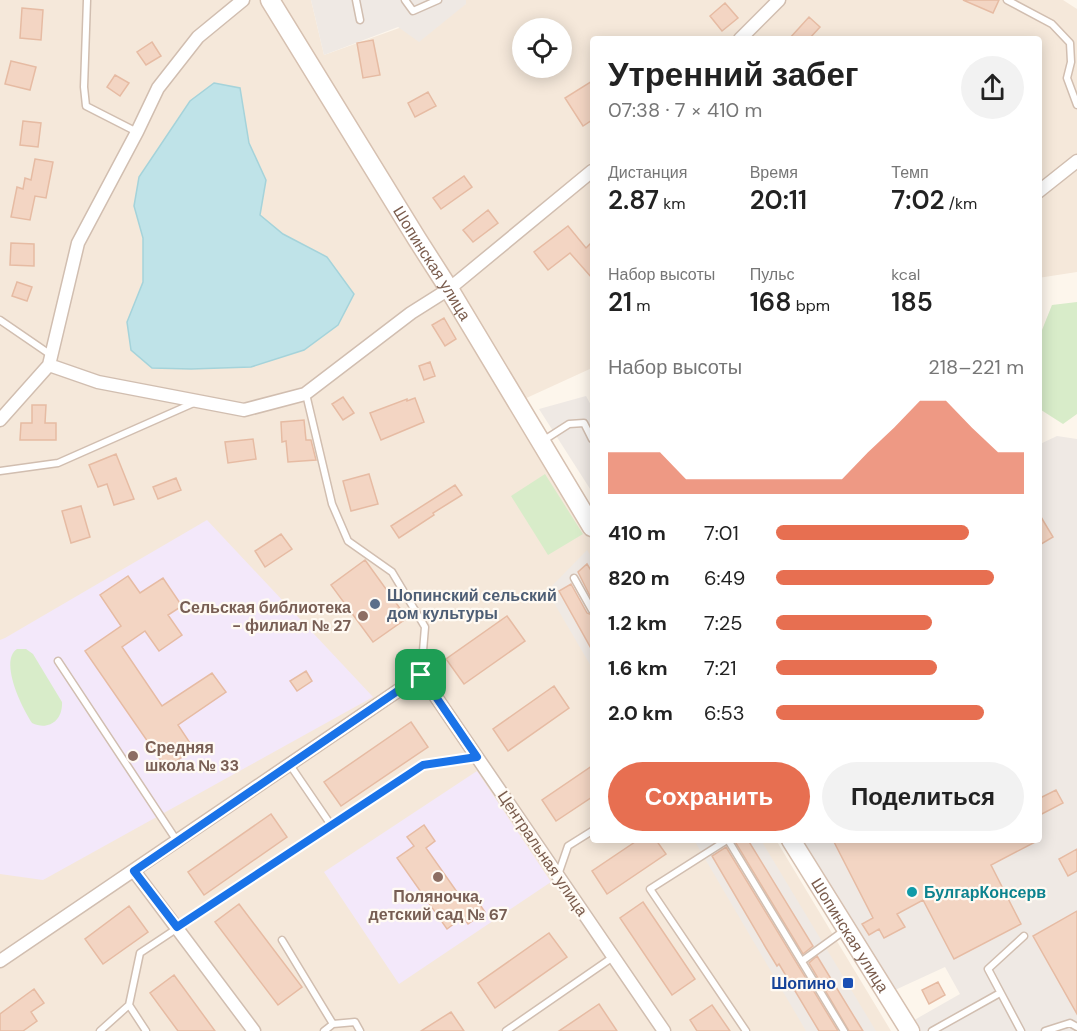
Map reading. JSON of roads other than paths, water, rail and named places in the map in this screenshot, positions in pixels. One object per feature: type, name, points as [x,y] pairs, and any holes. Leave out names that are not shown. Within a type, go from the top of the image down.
[{"type":"street","points":[[0,420],[50,360],[78,243],[158,88],[198,37],[243,0]]},
{"type":"street","name":"Шопинская улица","points":[[270,0],[449,288],[590,524]]},
{"type":"street","points":[[743,36],[779,0]]},
{"type":"street","points":[[1042,189],[1077,161]]},
{"type":"street","points":[[50,360],[98,382],[244,410],[305,394],[411,313],[449,288],[590,173]]},
{"type":"street","points":[[0,961],[421,675]]},
{"type":"street","name":"Центральная улица","points":[[421,675],[664,1031]]},
{"type":"street","name":"Шопинская улица","points":[[793,843],[910,1031]]},
{"type":"street","points":[[134,871],[254,1031]]},
{"type":"lane","points":[[87,0],[84,87],[86,106],[137,132]]},
{"type":"lane","points":[[356,0],[360,20]]},
{"type":"lane","points":[[405,0],[413,11],[438,0]]},
{"type":"lane","points":[[1007,0],[1052,24],[1070,43],[1071,62],[1067,78],[1077,105]]},
{"type":"lane","points":[[0,320],[50,360]]},
{"type":"lane","points":[[305,394],[332,504],[348,542],[392,572],[424,627],[421,675]]},
{"type":"lane","points":[[0,471],[58,463],[198,401]]},
{"type":"lane","points":[[541,442],[568,424],[584,423],[590,435]]},
{"type":"lane","points":[[574,578],[590,606]]},
{"type":"lane","points":[[58,661],[178,841]]},
{"type":"lane","points":[[100,1031],[129,1005],[140,953],[423,765],[477,757]]},
{"type":"lane","points":[[290,765],[331,825]]},
{"type":"lane","points":[[558,876],[568,846],[590,832]]},
{"type":"lane","points":[[723,843],[650,889],[746,1031]]},
{"type":"lane","points":[[730,843],[844,1031]]},
{"type":"lane","points":[[802,961],[847,928]]},
{"type":"lane","points":[[1021,1031],[988,969],[1024,936]]},
{"type":"lane","points":[[282,940],[333,1024]]},
{"type":"lane","points":[[506,1031],[613,957]]},
{"type":"lane","points":[[932,1031],[1000,993]]},
{"type":"lane","points":[[129,1005],[147,1031]]},
{"type":"lane","points":[[324,1031],[333,1024],[355,1022],[360,1031]]},
{"type":"lane","points":[[1045,1031],[1070,1023],[1077,1027]]},
{"type":"water","points":[[214,83],[240,88],[249,143],[266,180],[260,215],[283,234],[327,257],[354,294],[338,325],[304,350],[251,367],[152,368],[131,350],[127,322],[143,282],[143,238],[134,206],[139,177],[190,101]]},
{"type":"place","name":"Шопинский сельский дом культуры","points":[[375,604]]},
{"type":"place","name":"Сельская библиотека - филиал № 27","points":[[363,616]]},
{"type":"place","name":"Средняя школа № 33","points":[[133,756]]},
{"type":"place","name":"Поляночка, детский сад № 67","points":[[438,877]]},
{"type":"place","name":"БулгарКонсерв","points":[[912,892]]},
{"type":"place","name":"Шопино","points":[[848,983]]}]
